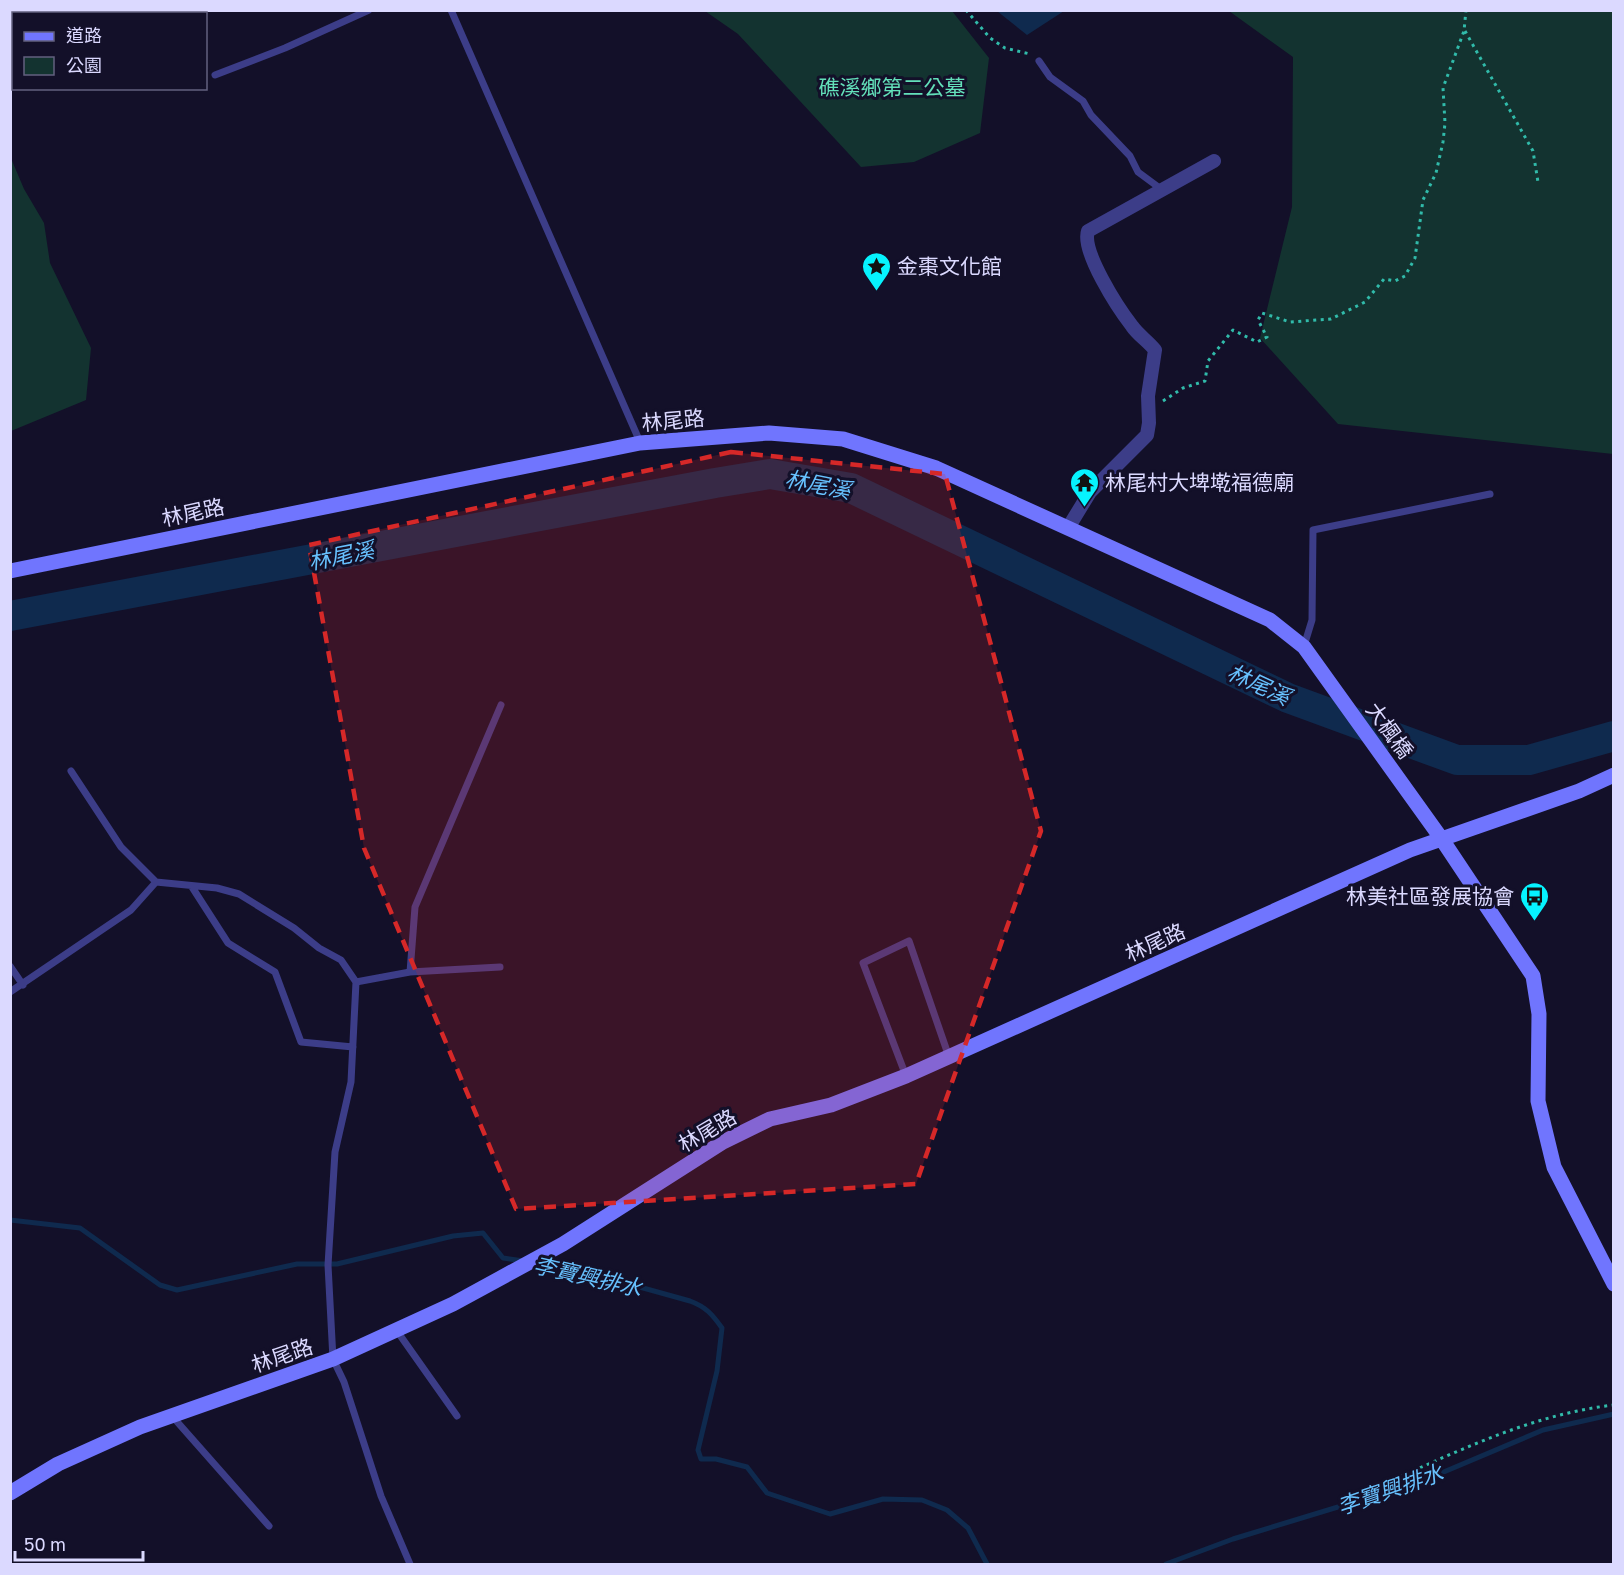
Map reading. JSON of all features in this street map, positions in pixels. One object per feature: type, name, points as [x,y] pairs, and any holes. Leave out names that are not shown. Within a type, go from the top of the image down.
[{"type":"street","points":[[1068,528],[1090,492],[1147,435],[1148,396],[1155,350],[1132,328],[1096,269],[1086,239],[1088,231],[1214,161]]},
{"type":"street","name":"林尾路","points":[[10,571],[640,443],[769,433],[843,439],[936,468],[1270,620],[1304,647]]},
{"type":"street","name":"大楓橋","points":[[1304,647],[1441,838]]},
{"type":"street","name":"林尾路","points":[[10,1493],[58,1464],[172,1416],[333,1359],[453,1304],[563,1244],[723,1142],[770,1119],[831,1105],[906,1076],[1441,838],[1579,791],[1614,775]]},
{"type":"street","points":[[1441,838],[1533,976],[1539,1014],[1538,1101],[1554,1167],[1614,1284]]},
{"type":"lane","points":[[215,75],[285,48],[369,10]]},
{"type":"lane","points":[[450,10],[640,443]]},
{"type":"lane","points":[[1039,61],[1050,76],[1083,101],[1091,115],[1130,156],[1138,172],[1161,189]]},
{"type":"lane","points":[[1304,647],[1312,620],[1313,530],[1490,494]]},
{"type":"lane","points":[[410,972],[415,907],[501,705]]},
{"type":"lane","points":[[71,771],[121,847],[156,882],[217,888],[240,894],[294,928],[319,948],[341,960],[356,982],[351,1082],[335,1152],[328,1265],[333,1359],[344,1382],[381,1496],[410,1564]]},
{"type":"lane","points":[[10,992],[131,910],[156,882]]},
{"type":"lane","points":[[192,887],[228,943],[275,972],[301,1042],[353,1047]]},
{"type":"lane","points":[[906,1076],[863,963],[909,941],[949,1057]]},
{"type":"lane","points":[[10,966],[23,985]]},
{"type":"lane","points":[[356,982],[410,972],[500,968]]},
{"type":"lane","points":[[397,1331],[457,1416]]},
{"type":"lane","points":[[172,1416],[268,1526]]},
{"type":"path","points":[[966,10],[990,38],[1005,48],[1028,53],[1039,61]]},
{"type":"path","points":[[1149,423],[1166,397],[1205,381],[1208,361],[1233,330],[1257,342],[1267,337],[1258,320],[1262,313],[1290,322],[1331,319],[1365,302],[1384,279],[1395,281],[1405,276],[1415,258],[1423,200],[1436,173],[1443,142],[1443,88],[1464,29],[1466,10]]},
{"type":"path","points":[[1464,29],[1533,151],[1538,182]]},
{"type":"path","points":[[1365,1492],[1511,1429],[1583,1409],[1614,1406]]},
{"type":"highlighted area","points":[[731,452],[945,474],[1041,831],[916,1184],[516,1209],[364,848],[309,545]]},
{"type":"green space","name":"礁溪鄉第二公墓","points":[[705,11],[952,11],[989,58],[980,133],[914,162],[861,167],[738,34]]},
{"type":"green space","points":[[1229,11],[1613,11],[1613,454],[1338,424],[1260,338],[1292,207],[1293,57]]},
{"type":"green space","points":[[11,25],[12,89],[11,90]]},
{"type":"green space","points":[[10,156],[24,189],[44,223],[50,263],[91,348],[86,400],[11,431]]},
{"type":"water","points":[[997,11],[1064,11],[1027,35]]},
{"type":"waterway","name":"林尾溪","points":[[10,616],[770,474],[851,488],[1288,698],[1457,760],[1529,760],[1614,736]]},
{"type":"waterway","name":"李寶興排水","points":[[10,1220],[80,1228],[160,1285],[177,1290],[297,1264],[337,1264],[453,1236],[483,1233],[503,1258],[524,1261]]},
{"type":"waterway","name":"李寶興排水","points":[[536,1263],[564,1266],[690,1301],[705,1308],[715,1319],[722,1328],[717,1371],[698,1450],[701,1459],[716,1459],[747,1467],[767,1493],[830,1514],[883,1499],[922,1500],[947,1510],[968,1528],[987,1564]]},
{"type":"waterway","name":"李寶興排水","points":[[1166,1564],[1233,1539],[1420,1482],[1543,1430],[1614,1414]]},
{"type":"place","name":"金棗文化館","points":[[876,292]]},
{"type":"place","name":"林尾村大埤墘福德廟","points":[[1084,508]]},
{"type":"place","name":"林美社區發展協會","points":[[1535,922]]}]
